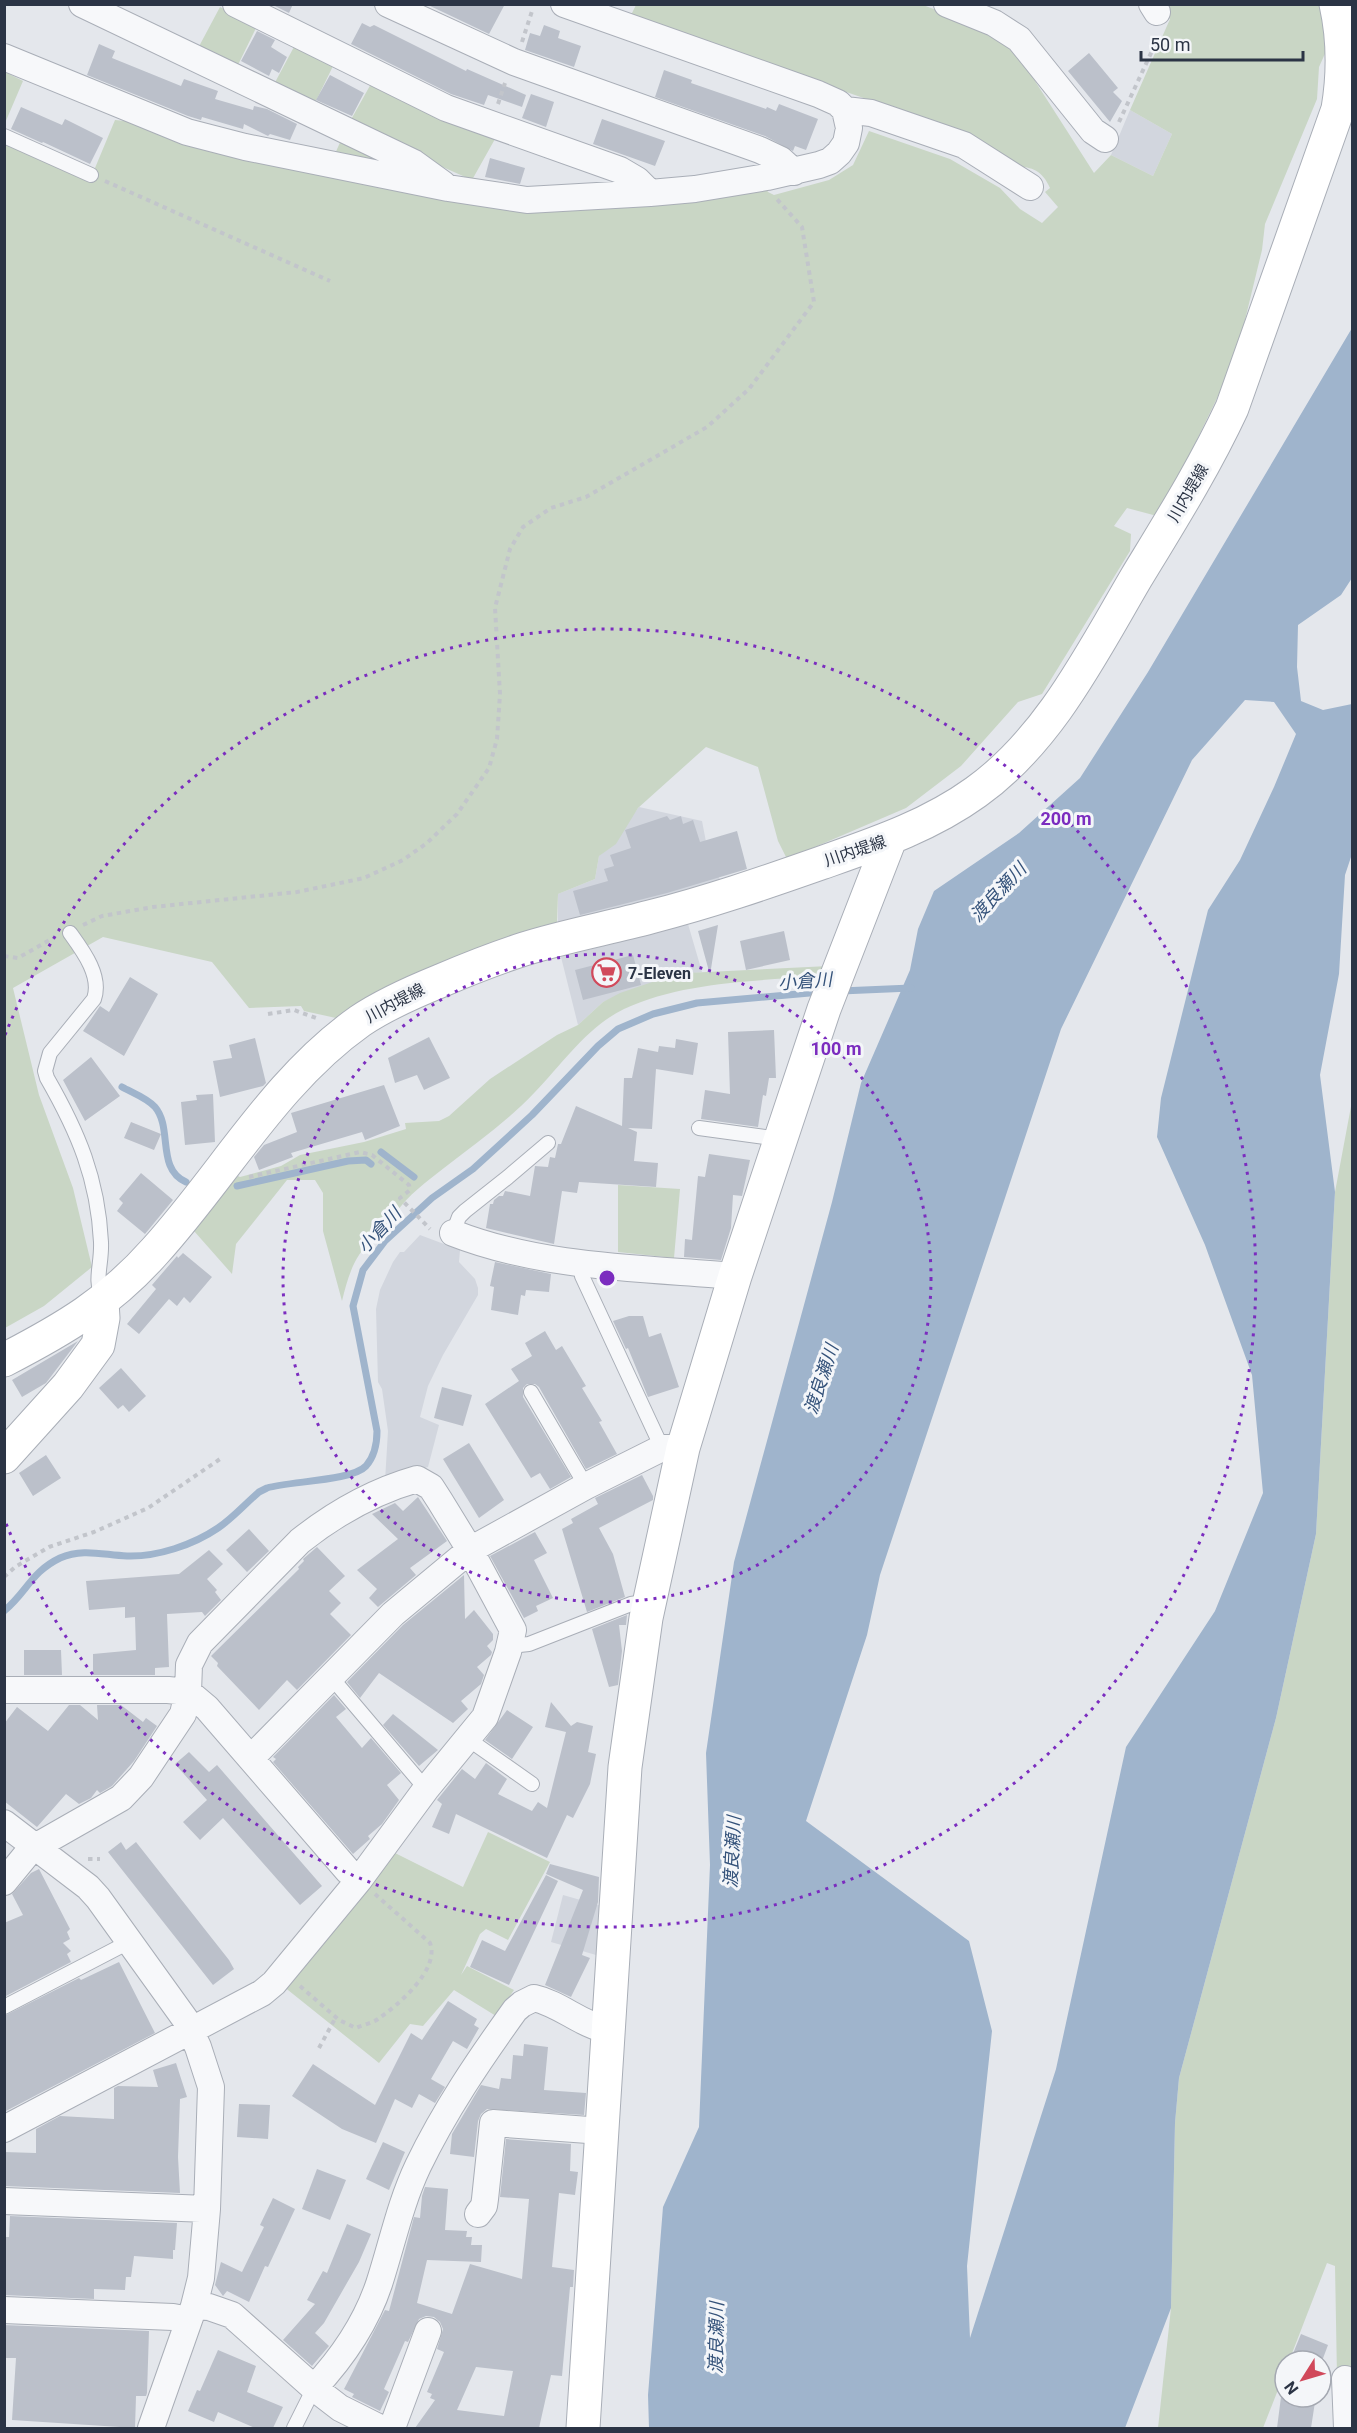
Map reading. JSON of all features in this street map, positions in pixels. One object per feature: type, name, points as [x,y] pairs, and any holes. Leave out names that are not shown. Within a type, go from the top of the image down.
[{"type":"main road","name":"川内堤線","points":[[4,1360],[59,1331],[102,1302],[158,1248],[298,1074],[326,1047],[388,1004],[477,965],[527,948],[722,898],[890,839],[940,814],[977,791],[1001,772],[1026,746],[1084,666],[1189,493],[1214,447],[1246,370],[1338,109],[1343,76],[1341,33],[1336,4]]},
{"type":"main road","points":[[583,2428],[625,1767],[645,1618],[650,1604],[672,1448],[735,1276],[824,1009],[890,839]]},
{"type":"main road","points":[[4,1457],[68,1386],[98,1346],[103,1318],[102,1302]]},
{"type":"street","points":[[82,4],[414,163],[448,188]]},
{"type":"street","points":[[236,4],[446,108],[620,170],[638,180],[650,193]]},
{"type":"street","points":[[388,4],[514,62],[760,150],[780,160],[794,172]]},
{"type":"street","points":[[4,57],[187,132],[245,147],[448,188],[527,200],[650,193],[767,177],[819,165],[839,153],[846,143],[849,128],[845,110],[838,103],[564,4]]},
{"type":"street","points":[[947,4],[1000,26],[1018,39],[1093,131],[1110,135]]},
{"type":"street","points":[[845,110],[871,113],[964,145],[1030,187]]},
{"type":"street","points":[[443,1232],[490,1247],[579,1263],[735,1276]]},
{"type":"street","points":[[251,1758],[393,1614],[471,1550],[586,1486],[672,1448]]},
{"type":"street","points":[[4,1882],[35,1847],[121,1798],[130,1790],[163,1746],[183,1714],[188,1692],[189,1665],[200,1643],[315,1529],[387,1488],[417,1479],[431,1487],[471,1550],[511,1622],[513,1630],[510,1646],[488,1711],[468,1739],[426,1788],[359,1880],[284,1972],[262,1993],[4,2129]]},
{"type":"street","points":[[4,1690],[188,1692],[207,1708],[348,1871],[359,1880]]},
{"type":"street","points":[[4,1823],[88,1887],[98,1899],[191,2030],[211,2087],[207,2209],[201,2278],[151,2428]]},
{"type":"street","points":[[314,2388],[333,2367],[358,2330],[373,2299],[401,2208],[418,2166],[466,2078],[515,2010],[534,1998],[570,2012],[598,2028],[608,2030]]},
{"type":"street","points":[[478,2214],[484,2206],[493,2123],[602,2131]]},
{"type":"street","points":[[4,2201],[207,2209]]},
{"type":"street","points":[[4,2310],[173,2318],[209,2307],[232,2315],[314,2388],[340,2408],[380,2428]]},
{"type":"street","points":[[392,2428],[428,2331]]},
{"type":"street","points":[[1345,2379],[1347,2428]]},
{"type":"lane","points":[[4,136],[91,175]]},
{"type":"lane","points":[[70,933],[92,969],[98,988],[94,999],[50,1053],[45,1071],[90,1166],[96,1195],[101,1244],[97,1284],[102,1302]]},
{"type":"lane","points":[[699,1128],[779,1139]]},
{"type":"lane","points":[[443,1232],[548,1143]]},
{"type":"lane","points":[[579,1263],[582,1276],[672,1448]]},
{"type":"lane","points":[[531,1392],[586,1486]]},
{"type":"lane","points":[[510,1646],[529,1644],[631,1604],[644,1602],[650,1604]]},
{"type":"lane","points":[[331,1677],[426,1788]]},
{"type":"lane","points":[[468,1739],[532,1784]]},
{"type":"lane","points":[[4,2007],[129,1942]]},
{"type":"lane","points":[[294,2428],[314,2388]]},
{"type":"path","points":[[519,50],[532,11]]},
{"type":"path","points":[[1110,135],[1158,38]]},
{"type":"path","points":[[494,114],[508,76]]},
{"type":"path","points":[[91,175],[330,281]]},
{"type":"path","points":[[4,956],[18,958],[60,934],[70,933],[86,923],[112,914],[153,907],[297,892],[364,878],[403,860],[427,843],[457,814],[489,768],[497,739],[500,694],[495,608],[510,549],[523,527],[551,508],[586,497],[707,427],[749,389],[814,302],[801,226],[774,195],[767,177]]},
{"type":"path","points":[[268,1014],[294,1010],[350,1029]]},
{"type":"path","points":[[238,1180],[360,1152],[372,1155],[409,1185],[410,1190],[400,1198],[424,1223],[443,1232]]},
{"type":"path","points":[[4,1577],[15,1567],[49,1547],[94,1532],[148,1508],[223,1457]]},
{"type":"path","points":[[284,1972],[336,2017],[356,2028],[377,2020],[407,1995],[418,1982],[432,1957],[430,1943],[359,1880]]},
{"type":"path","points":[[320,2048],[336,2017]]},
{"type":"shaded area","points":[[1130,110],[1172,134],[1153,176],[1111,155]]},
{"type":"shaded area","points":[[639,807],[702,821],[707,847],[722,885],[558,925],[558,894],[595,879],[599,856]]},
{"type":"shaded area","points":[[688,924],[702,972],[670,976],[603,1002],[578,1025],[561,957]]},
{"type":"shaded area","points":[[420,1235],[460,1250],[459,1262],[475,1279],[478,1295],[428,1386],[420,1417],[439,1425],[428,1467],[385,1481],[388,1431],[382,1389],[378,1382],[376,1309],[380,1290],[393,1262],[400,1252],[404,1252]]},
{"type":"shaded area","points":[[563,1895],[605,1907],[603,1957],[551,1942]]},
{"type":"green space","points":[[636,5],[923,5],[1005,36],[1040,76],[1035,81],[1094,173],[1111,155],[1153,176],[1172,134],[1130,110],[1170,19],[1162,5],[1323,5],[1328,47],[1319,67],[1317,99],[1265,224],[1262,250],[1235,361],[1173,489],[1157,516],[1127,508],[1114,526],[1131,534],[1130,551],[1042,694],[1018,702],[961,766],[906,808],[787,859],[778,841],[758,767],[706,747],[638,808],[616,844],[599,856],[595,879],[558,894],[557,925],[380,992],[336,1018],[304,1011],[301,1006],[249,1008],[212,962],[103,937],[13,988],[39,1095],[73,1188],[92,1267],[44,1306],[5,1328],[5,141],[90,180],[115,120],[125,121],[204,150],[522,211],[765,187],[774,195],[829,180],[853,165],[869,131],[950,159],[1000,188],[1020,209],[1042,223],[1058,207],[1045,192],[1050,188],[1047,181],[1034,170],[1010,166],[878,103],[630,17]]},
{"type":"green space","points":[[220,7],[257,26],[235,71],[196,52]]},
{"type":"green space","points":[[295,45],[334,64],[313,107],[272,88]]},
{"type":"green space","points":[[5,72],[23,81],[5,123]]},
{"type":"green space","points":[[372,82],[495,139],[472,180],[348,125]]},
{"type":"green space","points":[[342,138],[411,169],[334,156]]},
{"type":"green space","points":[[829,966],[821,977],[741,982],[669,993],[624,1009],[598,1025],[514,1113],[424,1184],[406,1201],[359,1255],[351,1271],[342,1301],[323,1231],[323,1193],[315,1180],[287,1180],[236,1244],[232,1274],[194,1231],[238,1176],[281,1166],[300,1155],[364,1142],[406,1129],[405,1123],[439,1121],[449,1116],[490,1079],[557,1035],[578,1025],[603,1002],[620,993],[686,973]]},
{"type":"green space","points":[[1352,1101],[1352,2377],[1337,2377],[1335,2266],[1327,2263],[1294,2349],[1273,2349],[1273,2403],[1263,2428],[1158,2428],[1171,2308],[1175,2123],[1179,2078],[1276,1718],[1316,1534],[1335,1192]]},
{"type":"green space","points":[[618,1185],[680,1189],[674,1258],[618,1252]]},
{"type":"green space","points":[[488,1832],[550,1862],[508,1940],[486,1929],[480,1934],[461,1975],[467,1966],[514,1990],[496,2016],[454,1990],[423,2026],[410,2024],[379,2063],[283,1986],[393,1852],[463,1887]]},
{"type":"water","name":"渡良瀬川","points":[[1352,328],[1352,578],[1341,595],[1298,625],[1297,667],[1301,701],[1323,710],[1352,704],[1352,854],[1345,875],[1339,974],[1320,1075],[1335,1192],[1316,1534],[1276,1718],[1179,2078],[1175,2123],[1171,2308],[1125,2428],[649,2428],[648,2395],[663,2207],[699,2127],[710,1865],[706,1753],[734,1562],[832,1202],[861,1083],[910,970],[918,929],[934,891],[1019,833],[1080,778],[1148,672]],"holes":[[[1245,700],[1274,702],[1296,734],[1240,860],[1208,910],[1161,1098],[1157,1137],[1205,1245],[1252,1375],[1263,1493],[1215,1611],[1126,1747],[1056,2069],[970,2338],[967,2266],[992,2031],[969,1941],[806,1821],[867,1635],[880,1575],[1061,1029],[1192,760]]]},
{"type":"building","points":[[271,4],[293,4],[289,13]]},
{"type":"building","points":[[426,4],[505,4],[489,34]]},
{"type":"building","points":[[362,23],[370,27],[374,25],[466,71],[467,69],[526,95],[522,107],[488,95],[484,105],[451,94],[351,44]]},
{"type":"building","points":[[544,25],[560,31],[558,38],[581,46],[574,67],[525,50],[530,33],[540,36]]},
{"type":"building","points":[[257,31],[275,40],[271,47],[287,57],[279,73],[272,69],[269,76],[241,61]]},
{"type":"building","points":[[99,44],[115,51],[112,58],[181,86],[184,79],[218,91],[215,99],[253,110],[254,106],[267,109],[297,124],[290,140],[270,134],[268,136],[244,124],[243,129],[202,117],[201,120],[188,116],[87,75]]},
{"type":"building","points":[[1089,53],[1118,88],[1113,92],[1122,101],[1110,122],[1068,71]]},
{"type":"building","points":[[664,70],[692,80],[691,83],[766,109],[767,107],[776,111],[779,104],[818,119],[806,150],[795,146],[793,151],[765,136],[655,97]]},
{"type":"building","points":[[330,75],[364,93],[352,116],[316,100]]},
{"type":"building","points":[[531,94],[554,102],[546,127],[522,118]]},
{"type":"building","points":[[21,107],[62,125],[65,119],[103,138],[90,164],[11,129]]},
{"type":"building","points":[[602,119],[665,141],[655,166],[593,144]]},
{"type":"building","points":[[490,158],[525,168],[520,184],[485,177]]},
{"type":"building","points":[[667,816],[670,820],[681,816],[683,824],[693,820],[700,842],[737,831],[747,869],[667,893],[580,915],[573,891],[608,881],[604,869],[614,866],[610,855],[631,848],[625,830]]},
{"type":"building","points":[[718,925],[710,975],[698,931]]},
{"type":"building","points":[[784,931],[790,960],[746,970],[740,941]]},
{"type":"building","points":[[633,955],[641,985],[583,1000],[575,970]]},
{"type":"building","points":[[130,977],[158,994],[124,1056],[83,1031],[100,1006],[109,1012]]},
{"type":"building","points":[[774,1030],[776,1078],[769,1078],[766,1096],[763,1095],[758,1127],[701,1119],[705,1090],[730,1094],[728,1032]]},
{"type":"building","points":[[429,1037],[450,1078],[424,1090],[417,1075],[395,1083],[388,1058]]},
{"type":"building","points":[[255,1038],[266,1083],[263,1086],[220,1097],[213,1061],[232,1058],[229,1045]]},
{"type":"building","points":[[676,1039],[698,1043],[693,1075],[656,1069],[652,1129],[628,1128],[637,1132],[634,1161],[658,1163],[656,1187],[579,1182],[577,1193],[562,1191],[554,1244],[486,1228],[490,1204],[493,1204],[499,1196],[503,1196],[505,1191],[530,1196],[535,1166],[548,1167],[550,1157],[555,1158],[558,1144],[561,1144],[576,1106],[622,1126],[624,1078],[632,1078],[638,1048],[658,1052],[659,1046],[675,1048]]},
{"type":"building","points":[[91,1057],[120,1096],[85,1121],[63,1080]]},
{"type":"building","points":[[384,1085],[400,1126],[365,1140],[362,1132],[291,1153],[293,1157],[259,1170],[254,1157],[264,1145],[297,1132],[291,1113]]},
{"type":"building","points":[[213,1094],[215,1142],[185,1145],[181,1102],[197,1100],[196,1095]]},
{"type":"building","points":[[131,1122],[161,1134],[154,1150],[124,1138]]},
{"type":"building","points":[[709,1154],[750,1160],[742,1196],[733,1195],[731,1228],[721,1260],[684,1257],[685,1239],[692,1240],[698,1176],[705,1177]]},
{"type":"building","points":[[141,1173],[173,1200],[145,1234],[117,1211],[123,1203],[119,1199]]},
{"type":"building","points":[[183,1253],[212,1277],[190,1303],[184,1297],[177,1306],[169,1299],[139,1334],[127,1324],[156,1289],[152,1285],[177,1256],[178,1258]]},
{"type":"building","points":[[495,1262],[551,1274],[549,1292],[526,1290],[525,1296],[521,1295],[518,1315],[491,1310],[494,1287],[490,1286]]},
{"type":"building","points":[[629,1316],[643,1316],[649,1337],[661,1333],[679,1387],[648,1397],[628,1348],[626,1349],[613,1321]]},
{"type":"building","points":[[545,1331],[556,1350],[562,1346],[586,1386],[582,1388],[602,1421],[599,1422],[617,1454],[586,1469],[539,1387],[535,1384],[527,1384],[523,1388],[523,1397],[571,1477],[550,1489],[540,1473],[531,1478],[485,1404],[519,1381],[511,1369],[532,1356],[525,1343]]},
{"type":"building","points":[[78,1341],[46,1383],[22,1397],[12,1380]]},
{"type":"building","points":[[121,1368],[146,1396],[129,1412],[123,1405],[118,1409],[99,1388]]},
{"type":"building","points":[[442,1387],[472,1395],[463,1426],[434,1418]]},
{"type":"building","points":[[469,1443],[504,1500],[479,1518],[443,1459]]},
{"type":"building","points":[[46,1455],[61,1478],[33,1496],[19,1473]]},
{"type":"building","points":[[642,1475],[653,1500],[599,1528],[613,1554],[625,1597],[587,1612],[562,1529],[573,1523],[571,1519],[598,1504],[595,1498]]},
{"type":"building","points":[[418,1497],[447,1541],[410,1568],[416,1575],[378,1607],[369,1598],[377,1589],[357,1570],[398,1539],[372,1514],[395,1503],[403,1511]]},
{"type":"building","points":[[249,1529],[269,1551],[247,1572],[226,1550]]},
{"type":"building","points":[[535,1532],[547,1553],[534,1560],[553,1598],[536,1606],[538,1611],[524,1618],[490,1556]]},
{"type":"building","points":[[317,1547],[345,1576],[329,1591],[341,1603],[330,1614],[351,1635],[297,1690],[287,1680],[259,1710],[217,1666],[218,1663],[211,1656],[299,1569],[303,1559]]},
{"type":"building","points":[[209,1550],[223,1564],[207,1579],[217,1590],[215,1592],[221,1600],[205,1616],[202,1612],[167,1614],[169,1667],[155,1668],[155,1675],[93,1675],[93,1654],[136,1650],[135,1617],[125,1618],[125,1607],[89,1610],[86,1581],[179,1574]]},
{"type":"building","points":[[464,1575],[465,1619],[474,1610],[493,1634],[493,1640],[487,1646],[492,1652],[491,1655],[477,1667],[484,1675],[481,1684],[461,1701],[468,1709],[453,1723],[379,1673],[360,1698],[347,1682],[403,1625]]},
{"type":"building","points":[[627,1615],[626,1625],[619,1625],[622,1651],[618,1685],[609,1687],[592,1629]]},
{"type":"building","points":[[24,1650],[61,1650],[62,1675],[24,1675]]},
{"type":"building","points":[[334,1695],[346,1709],[336,1717],[362,1748],[371,1738],[401,1773],[387,1785],[399,1800],[382,1824],[368,1836],[370,1839],[353,1854],[273,1762],[276,1759],[273,1757]]},
{"type":"building","points":[[551,1702],[571,1726],[577,1722],[593,1726],[588,1752],[596,1754],[590,1784],[573,1818],[567,1815],[547,1858],[456,1814],[449,1834],[432,1827],[442,1804],[437,1800],[462,1769],[475,1779],[486,1763],[507,1779],[498,1794],[532,1811],[538,1802],[547,1808],[566,1732],[545,1727]]},
{"type":"building","points":[[69,1705],[80,1705],[98,1720],[97,1705],[121,1705],[143,1722],[146,1718],[157,1726],[134,1761],[112,1786],[100,1793],[97,1790],[91,1798],[79,1804],[66,1794],[37,1827],[4,1801],[4,1724],[17,1707],[48,1731]]},
{"type":"building","points":[[507,1710],[533,1727],[512,1759],[485,1740]]},
{"type":"building","points":[[393,1714],[438,1750],[419,1766],[383,1725]]},
{"type":"building","points":[[189,1752],[209,1772],[217,1765],[322,1886],[300,1905],[223,1818],[200,1840],[183,1822],[207,1800],[175,1764]]},
{"type":"building","points":[[121,1842],[126,1850],[136,1842],[229,1960],[234,1969],[213,1985],[108,1852]]},
{"type":"building","points":[[550,1864],[599,1877],[598,1902],[582,1955],[590,1958],[571,1997],[545,1985],[583,1890],[546,1874]]},
{"type":"building","points":[[39,1869],[70,1929],[67,1932],[70,1939],[63,1943],[71,1951],[67,1954],[71,1962],[4,1997],[4,1923],[23,1915],[12,1894],[31,1873]]},
{"type":"building","points":[[546,1875],[558,1881],[509,1985],[470,1967],[482,1940],[505,1951]]},
{"type":"building","points":[[119,1962],[155,2033],[4,2112],[4,2016],[79,1978],[81,1980]]},
{"type":"building","points":[[448,2001],[477,2019],[474,2025],[479,2028],[467,2049],[453,2041],[431,2079],[445,2087],[435,2103],[419,2094],[412,2108],[395,2099],[376,2143],[342,2129],[292,2096],[313,2064],[375,2105],[411,2033],[422,2040]]},
{"type":"building","points":[[524,2044],[548,2047],[544,2090],[586,2093],[584,2115],[487,2109],[478,2121],[474,2157],[450,2154],[452,2134],[481,2085],[499,2089],[501,2078],[511,2079],[513,2055],[523,2056]]},
{"type":"building","points":[[176,2063],[187,2097],[180,2099],[178,2157],[180,2193],[4,2186],[4,2152],[36,2153],[36,2129],[60,2116],[114,2119],[114,2088],[118,2086],[158,2087],[153,2070]]},
{"type":"building","points":[[239,2104],[270,2105],[268,2139],[237,2137]]},
{"type":"building","points":[[506,2139],[571,2144],[570,2171],[578,2172],[575,2195],[559,2193],[552,2267],[574,2270],[573,2287],[570,2287],[562,2376],[551,2375],[539,2428],[415,2428],[435,2400],[430,2398],[432,2394],[427,2392],[444,2352],[437,2349],[443,2329],[434,2317],[426,2316],[419,2319],[408,2342],[405,2341],[384,2389],[389,2392],[380,2411],[352,2397],[354,2394],[344,2389],[385,2310],[389,2311],[414,2217],[420,2218],[425,2187],[448,2189],[445,2230],[467,2231],[466,2237],[472,2237],[471,2245],[482,2245],[481,2262],[427,2260],[417,2303],[452,2314],[470,2264],[522,2279],[529,2199],[500,2197]],"holes":[[[476,2367],[513,2371],[504,2416],[457,2410]]]},
{"type":"building","points":[[383,2142],[405,2152],[389,2190],[366,2179]]},
{"type":"building","points":[[317,2169],[346,2180],[330,2220],[302,2209]]},
{"type":"building","points":[[273,2198],[295,2209],[268,2267],[265,2266],[249,2302],[227,2291],[223,2296],[215,2285],[221,2262],[242,2272],[264,2227],[260,2225]]},
{"type":"building","points":[[10,2216],[177,2223],[173,2259],[134,2256],[131,2277],[126,2277],[125,2290],[94,2289],[94,2299],[4,2295],[4,2237],[9,2237]]},
{"type":"building","points":[[347,2224],[371,2234],[359,2262],[324,2323],[315,2333],[329,2346],[312,2366],[283,2340],[315,2304],[307,2300],[323,2271],[327,2273]]},
{"type":"building","points":[[4,2325],[149,2331],[147,2393],[146,2396],[136,2396],[135,2428],[12,2420],[16,2358],[4,2358]]},
{"type":"building","points":[[1301,2334],[1328,2345],[1326,2349],[1295,2349]]},
{"type":"building","points":[[218,2350],[256,2366],[247,2392],[283,2407],[273,2428],[255,2428],[218,2412],[214,2422],[188,2411],[197,2390],[200,2391]]},
{"type":"building","points":[[1279,2409],[1314,2409],[1311,2428],[1277,2428]]},
{"type":"waterway","name":"小倉川","points":[[841,991],[911,988]]},
{"type":"waterway","name":"小倉川","points":[[4,1611],[42,1570],[60,1558],[77,1553],[138,1556],[174,1549],[218,1528],[259,1492],[267,1488],[335,1478],[359,1471],[366,1466],[374,1450],[377,1431],[353,1306],[363,1270],[385,1241],[432,1198],[473,1169],[532,1115],[598,1046],[618,1029],[653,1014],[697,1003],[821,992]]},
{"type":"waterway","points":[[122,1087],[144,1098],[155,1107],[163,1126],[171,1168],[186,1182]]},
{"type":"waterway","points":[[381,1152],[414,1177]]},
{"type":"waterway","points":[[237,1186],[348,1161],[366,1160],[371,1164]]},
{"type":"place","name":"7-Eleven","points":[[607,973]]}]
